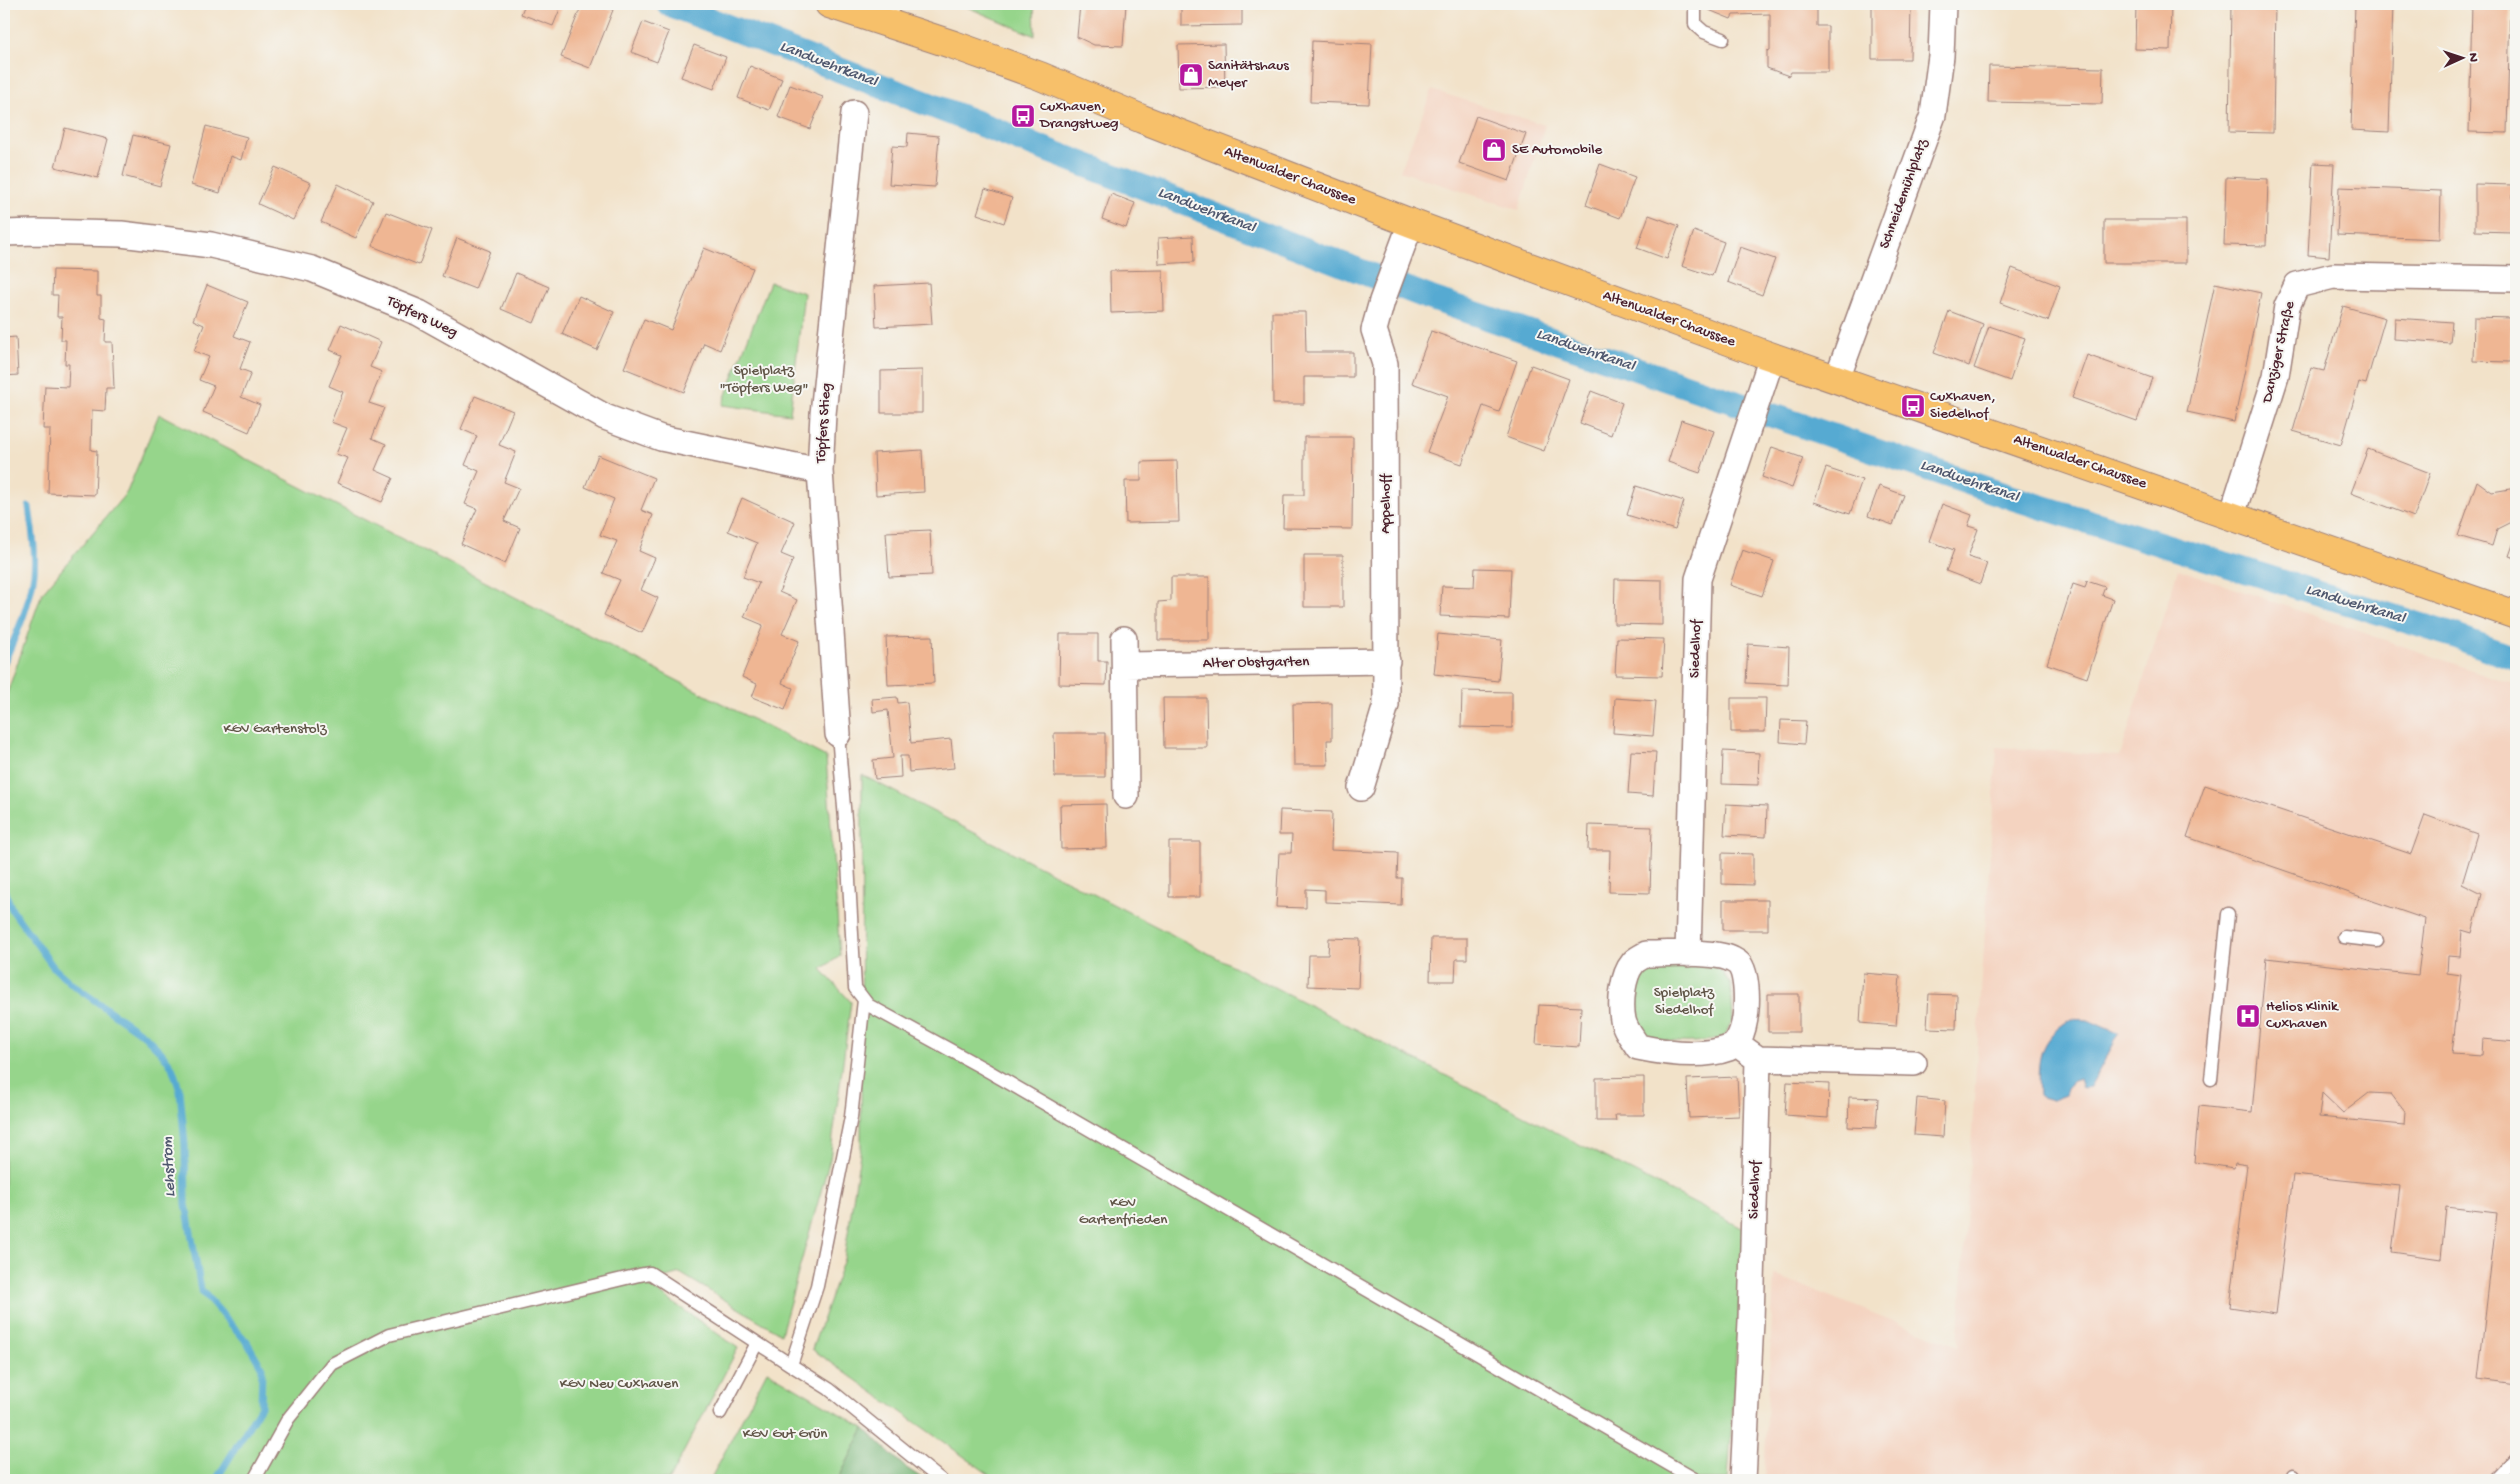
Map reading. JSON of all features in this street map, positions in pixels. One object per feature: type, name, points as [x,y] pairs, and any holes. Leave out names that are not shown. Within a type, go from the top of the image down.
[{"type":"main road","name":"Altenwalder Chaussee","points":[[829,4],[880,9],[1142,119],[1411,223],[1772,357],[2516,615]]},
{"type":"street","name":"Schneidemühlplatz","points":[[1837,379],[1933,116],[1941,56],[1943,4]]},
{"type":"street","name":"Töpfers Stieg","points":[[838,734],[820,471],[823,414],[854,113]]},
{"type":"street","name":"Appelhoff","points":[[1361,788],[1386,705],[1385,364],[1374,330],[1382,301],[1411,223]]},
{"type":"street","name":"Töpfers Weg","points":[[4,233],[121,234],[211,245],[312,268],[420,313],[605,417],[661,438],[820,471]]},
{"type":"street","name":"Danziger Straße","points":[[2232,515],[2276,376],[2287,306],[2297,285],[2334,276],[2516,279]]},
{"type":"street","name":"Siedelhof","points":[[1688,954],[1698,579],[1772,357]]},
{"type":"street","points":[[1124,639],[1126,796]]},
{"type":"street","name":"Alter Obstgarten","points":[[1125,665],[1387,661]]},
{"type":"street","points":[[1646,954],[1688,954],[1731,958],[1741,966],[1746,983],[1745,1014],[1743,1029],[1736,1044],[1730,1048],[1698,1053],[1656,1051],[1638,1047],[1628,1032],[1623,1019],[1622,995],[1626,975],[1633,962],[1646,954]]},
{"type":"street","points":[[1736,1044],[1758,1059],[1914,1063]]},
{"type":"street","name":"Siedelhof","points":[[1742,1480],[1751,1321],[1758,1059]]},
{"type":"lane","points":[[1695,4],[1695,24],[1704,32],[1723,39]]},
{"type":"lane","points":[[838,734],[847,844],[855,988],[868,1005],[1059,1111],[1696,1480]]},
{"type":"lane","points":[[2211,1079],[2228,914]]},
{"type":"lane","points":[[2344,937],[2377,941]]},
{"type":"lane","points":[[791,1366],[817,1286],[849,1126],[864,1000]]},
{"type":"lane","points":[[254,1480],[288,1419],[332,1364],[389,1335],[650,1273],[829,1389],[941,1480]]},
{"type":"lane","points":[[720,1413],[757,1343]]},
{"type":"lane","points":[[2496,1480],[2516,1458]]},
{"type":"shaded area","points":[[1432,90],[1545,125],[1519,210],[1400,171]]},
{"type":"shaded area","name":"Helios Klinik Cuxhaven","points":[[2178,569],[2516,685],[2516,1480],[1764,1480],[1774,1275],[1958,1346],[1997,747],[2120,756]]},
{"type":"green space","points":[[964,4],[1034,4],[1035,36],[967,7]]},
{"type":"green space","name":"Spielplatz \"Töpfers Weg\"","points":[[770,282],[804,293],[790,414],[722,405]]},
{"type":"green space","points":[[159,414],[826,757],[840,956],[821,969],[851,1002],[830,1159],[781,1334],[680,1273],[645,1283],[738,1348],[669,1480],[4,1480],[4,702],[42,593],[127,492]]},
{"type":"green space","name":"KGV Gartenfrieden","points":[[862,775],[1744,1229],[1728,1480],[997,1480],[812,1349],[844,1259],[861,1147]]},
{"type":"green space","name":"Spielplatz Siedelhof","points":[[1653,962],[1708,963],[1721,970],[1731,985],[1733,1020],[1724,1037],[1713,1040],[1678,1042],[1655,1038],[1635,1029],[1637,993],[1642,978]]},
{"type":"green space","name":"KGV Gut Grün","points":[[767,1371],[864,1428],[838,1480],[710,1480]]},
{"type":"green space","points":[[864,1428],[905,1467],[925,1480],[838,1480]]},
{"type":"water","points":[[2071,1019],[2088,1020],[2119,1034],[2090,1087],[2083,1088],[2080,1078],[2073,1080],[2065,1095],[2052,1100],[2039,1096],[2038,1072],[2041,1052],[2051,1035]]},
{"type":"building","points":[[525,4],[562,4],[553,26],[521,14]]},
{"type":"building","points":[[582,4],[598,4],[613,10],[590,68],[561,57]]},
{"type":"building","points":[[1080,4],[1126,4],[1123,46],[1094,45],[1077,37]]},
{"type":"building","points":[[1181,4],[1242,4],[1242,25],[1181,26]]},
{"type":"building","points":[[1709,4],[1817,4],[1817,26],[1828,26],[1828,72],[1791,72],[1789,76],[1767,68],[1767,51],[1770,50],[1770,14],[1733,15],[1731,19],[1709,10]]},
{"type":"building","points":[[1872,4],[1911,4],[1910,59],[1872,59]]},
{"type":"building","points":[[2136,4],[2171,4],[2170,50],[2135,49]]},
{"type":"building","points":[[2231,4],[2275,4],[2273,133],[2229,132]]},
{"type":"building","points":[[2355,4],[2393,4],[2389,132],[2351,130]]},
{"type":"building","points":[[2472,4],[2510,4],[2507,133],[2469,132]]},
{"type":"building","points":[[643,22],[669,32],[657,62],[631,52]]},
{"type":"building","points":[[1312,41],[1372,44],[1369,104],[1310,102]]},
{"type":"building","points":[[1224,44],[1225,87],[1179,88],[1178,45]]},
{"type":"building","points":[[694,45],[726,57],[714,89],[681,77]]},
{"type":"building","points":[[750,66],[782,79],[769,110],[738,98]]},
{"type":"building","points":[[1989,66],[2103,68],[2102,104],[1988,102]]},
{"type":"building","points":[[790,85],[823,97],[810,129],[778,117]]},
{"type":"building","points":[[1476,116],[1526,134],[1509,181],[1459,163]]},
{"type":"building","points":[[206,126],[247,137],[241,160],[230,156],[220,193],[191,185]]},
{"type":"building","points":[[65,128],[108,139],[98,178],[55,167]]},
{"type":"building","points":[[908,133],[939,136],[935,187],[889,184],[892,146],[907,147]]},
{"type":"building","points":[[133,135],[171,144],[160,186],[123,176]]},
{"type":"building","points":[[2313,163],[2334,164],[2329,257],[2308,255]]},
{"type":"building","points":[[1600,164],[1635,177],[1620,218],[1586,205]]},
{"type":"building","points":[[275,167],[311,183],[293,220],[258,204]]},
{"type":"building","points":[[2226,177],[2268,179],[2266,246],[2224,245]]},
{"type":"building","points":[[338,184],[373,201],[356,238],[321,222]]},
{"type":"building","points":[[2475,184],[2513,185],[2512,232],[2475,231]]},
{"type":"building","points":[[2339,187],[2441,191],[2440,239],[2337,235]]},
{"type":"building","points":[[985,189],[1012,198],[1004,223],[977,214]]},
{"type":"building","points":[[1111,194],[1135,203],[1126,228],[1102,219]]},
{"type":"building","points":[[386,212],[432,230],[419,265],[372,246]]},
{"type":"building","points":[[1649,215],[1679,226],[1667,259],[1637,248]]},
{"type":"building","points":[[2104,220],[2186,220],[2186,263],[2104,263]]},
{"type":"building","points":[[1694,231],[1724,242],[1712,276],[1682,266]]},
{"type":"building","points":[[1193,236],[1194,262],[1159,264],[1158,238]]},
{"type":"building","points":[[457,238],[490,251],[475,289],[442,276]]},
{"type":"building","points":[[1740,247],[1775,259],[1762,295],[1728,282]]},
{"type":"building","points":[[704,248],[753,268],[720,350],[704,343],[684,392],[624,368],[644,319],[671,330]]},
{"type":"building","points":[[2012,268],[2060,286],[2048,321],[2000,303]]},
{"type":"building","points":[[53,270],[97,271],[97,296],[101,296],[101,318],[106,319],[105,342],[112,342],[114,388],[106,388],[105,411],[92,410],[91,450],[97,451],[95,495],[48,493],[50,429],[43,429],[45,386],[68,387],[69,364],[65,364],[66,340],[61,340],[62,317],[57,317],[58,295],[52,295]]},
{"type":"building","points":[[1163,270],[1164,311],[1111,313],[1110,271]]},
{"type":"building","points":[[516,273],[549,287],[534,323],[501,309]]},
{"type":"building","points":[[929,283],[932,324],[876,327],[874,286]]},
{"type":"building","points":[[2215,283],[2261,293],[2234,422],[2187,412]]},
{"type":"building","points":[[207,285],[248,302],[234,336],[250,342],[240,369],[251,373],[241,397],[260,405],[249,432],[203,412],[214,386],[199,380],[209,357],[194,351],[204,325],[193,320]]},
{"type":"building","points":[[579,296],[614,312],[597,350],[562,334]]},
{"type":"building","points":[[2343,306],[2385,318],[2366,384],[2359,382],[2341,445],[2293,431],[2311,368],[2324,371]]},
{"type":"building","points":[[1949,311],[1983,324],[1969,366],[1934,353]]},
{"type":"building","points":[[1272,312],[1305,312],[1306,352],[1353,352],[1353,377],[1304,377],[1304,404],[1273,404]]},
{"type":"building","points":[[2474,317],[2511,318],[2510,362],[2473,361]]},
{"type":"building","points":[[2395,318],[2452,322],[2450,343],[2394,339]]},
{"type":"building","points":[[341,324],[381,342],[370,367],[382,372],[369,403],[384,408],[372,438],[386,444],[375,470],[393,478],[382,502],[337,483],[348,458],[336,454],[347,428],[331,422],[343,392],[329,386],[342,355],[330,350]]},
{"type":"building","points":[[1989,326],[2025,338],[2010,381],[1974,368]]},
{"type":"building","points":[[1431,331],[1517,361],[1499,412],[1483,406],[1462,464],[1427,452],[1448,396],[1412,383]]},
{"type":"building","points":[[16,337],[18,375],[4,376],[4,338]]},
{"type":"building","points":[[2087,355],[2152,378],[2137,421],[2072,398]]},
{"type":"building","points":[[1531,365],[1569,379],[1544,451],[1506,437]]},
{"type":"building","points":[[922,370],[922,413],[881,413],[881,371]]},
{"type":"building","points":[[1591,391],[1622,403],[1611,435],[1580,423]]},
{"type":"building","points":[[475,396],[513,411],[499,445],[516,452],[504,482],[519,488],[504,521],[520,528],[505,564],[461,544],[477,509],[465,504],[479,471],[465,465],[477,436],[461,429]]},
{"type":"building","points":[[1681,420],[1714,431],[1700,473],[1668,462]]},
{"type":"building","points":[[1304,437],[1353,437],[1352,529],[1283,528],[1284,495],[1304,495]]},
{"type":"building","points":[[1772,447],[1803,458],[1792,488],[1762,477]]},
{"type":"building","points":[[2368,449],[2430,473],[2414,517],[2351,493]]},
{"type":"building","points":[[922,450],[924,492],[876,495],[874,453]]},
{"type":"building","points":[[598,455],[654,478],[641,510],[653,515],[639,551],[655,558],[641,590],[658,598],[642,633],[604,615],[620,580],[603,573],[617,541],[600,535],[614,499],[585,487]]},
{"type":"building","points":[[1177,461],[1179,522],[1126,523],[1125,481],[1141,481],[1141,462]]},
{"type":"building","points":[[1826,468],[1862,480],[1850,514],[1814,502]]},
{"type":"building","points":[[2477,481],[2492,492],[2516,488],[2516,504],[2511,522],[2497,529],[2492,546],[2458,536]]},
{"type":"building","points":[[1636,486],[1684,501],[1675,530],[1627,515]]},
{"type":"building","points":[[1879,486],[1904,495],[1893,525],[1868,516]]},
{"type":"building","points":[[742,498],[795,522],[781,554],[793,559],[779,592],[797,600],[782,634],[799,641],[782,683],[793,688],[785,710],[752,697],[757,684],[742,677],[763,625],[744,617],[759,583],[743,577],[757,543],[728,531]]},
{"type":"building","points":[[1942,504],[1972,515],[1968,526],[1978,529],[1968,557],[1987,563],[1980,584],[1946,571],[1954,550],[1929,541]]},
{"type":"building","points":[[930,530],[932,575],[889,577],[886,532]]},
{"type":"building","points":[[2516,536],[2516,558],[2509,556]]},
{"type":"building","points":[[1742,550],[1774,561],[1762,596],[1730,585]]},
{"type":"building","points":[[1304,555],[1343,555],[1343,607],[1304,607]]},
{"type":"building","points":[[1475,568],[1511,569],[1509,619],[1440,616],[1442,586],[1474,587]]},
{"type":"building","points":[[1171,577],[1209,577],[1209,640],[1158,640],[1158,602],[1171,601]]},
{"type":"building","points":[[1615,579],[1662,580],[1662,625],[1614,624]]},
{"type":"building","points":[[2087,581],[2105,587],[2102,595],[2113,599],[2087,678],[2047,664],[2073,584],[2085,588]]},
{"type":"building","points":[[1060,634],[1098,634],[1098,661],[1107,661],[1106,685],[1059,684]]},
{"type":"building","points":[[1438,634],[1502,640],[1498,681],[1434,674]]},
{"type":"building","points":[[932,636],[934,683],[888,685],[886,637]]},
{"type":"building","points":[[1617,638],[1664,639],[1662,676],[1615,675]]},
{"type":"building","points":[[1748,644],[1789,647],[1788,685],[1746,683]]},
{"type":"building","points":[[1462,691],[1512,692],[1512,728],[1461,727]]},
{"type":"building","points":[[897,697],[898,703],[907,702],[911,743],[951,739],[954,768],[909,772],[908,756],[900,756],[901,777],[875,779],[873,760],[893,758],[888,710],[873,712],[872,699]]},
{"type":"building","points":[[1163,698],[1206,698],[1207,748],[1164,748]]},
{"type":"building","points":[[1615,698],[1656,701],[1653,736],[1613,733]]},
{"type":"building","points":[[1731,698],[1766,698],[1765,732],[1731,732]]},
{"type":"building","points":[[1332,703],[1332,740],[1327,740],[1328,765],[1294,765],[1293,704]]},
{"type":"building","points":[[1781,720],[1806,721],[1804,744],[1780,742]]},
{"type":"building","points":[[1054,733],[1105,733],[1105,777],[1055,777]]},
{"type":"building","points":[[1631,751],[1656,752],[1653,796],[1628,794]]},
{"type":"building","points":[[1723,751],[1759,753],[1758,785],[1722,784]]},
{"type":"building","points":[[2205,785],[2411,854],[2425,815],[2477,834],[2462,884],[2482,894],[2472,933],[2462,930],[2460,957],[2448,956],[2447,973],[2461,975],[2452,1054],[2482,1056],[2483,1039],[2516,1042],[2516,1384],[2478,1379],[2497,1213],[2446,1207],[2441,1259],[2392,1252],[2400,1186],[2293,1175],[2276,1314],[2230,1307],[2247,1165],[2235,1163],[2234,1168],[2194,1162],[2199,1106],[2252,1112],[2266,958],[2418,975],[2425,919],[2187,837]],"holes":[[[2322,1093],[2343,1113],[2369,1093],[2391,1094],[2405,1112],[2404,1125],[2319,1117]]]},
{"type":"building","points":[[1106,804],[1107,848],[1061,849],[1060,805]]},
{"type":"building","points":[[1726,804],[1767,806],[1766,837],[1724,835]]},
{"type":"building","points":[[1280,810],[1332,812],[1331,850],[1398,853],[1397,878],[1402,878],[1401,905],[1325,902],[1325,890],[1306,889],[1306,908],[1276,907],[1279,853],[1291,853],[1292,835],[1279,835]]},
{"type":"building","points":[[1589,825],[1652,827],[1650,893],[1609,892],[1610,850],[1588,850]]},
{"type":"building","points":[[1169,842],[1200,842],[1200,897],[1169,897]]},
{"type":"building","points":[[1722,853],[1753,854],[1753,885],[1722,884]]},
{"type":"building","points":[[1723,900],[1768,900],[1768,930],[1723,930]]},
{"type":"building","points":[[1329,938],[1360,939],[1358,988],[1308,986],[1309,955],[1328,955]]},
{"type":"building","points":[[1431,938],[1467,938],[1467,959],[1456,959],[1455,981],[1430,981]]},
{"type":"building","points":[[1863,973],[1900,976],[1896,1026],[1860,1023]]},
{"type":"building","points":[[1768,994],[1799,994],[1799,1032],[1768,1032]]},
{"type":"building","points":[[1929,994],[1957,995],[1956,1029],[1927,1028]]},
{"type":"building","points":[[1539,1005],[1581,1007],[1579,1047],[1536,1044]]},
{"type":"building","points":[[1644,1077],[1644,1115],[1615,1115],[1616,1121],[1596,1121],[1596,1078]]},
{"type":"building","points":[[1737,1077],[1739,1116],[1689,1118],[1687,1079]]},
{"type":"building","points":[[1787,1082],[1829,1084],[1828,1118],[1785,1115]]},
{"type":"building","points":[[1849,1097],[1878,1098],[1876,1128],[1848,1127]]},
{"type":"building","points":[[1917,1098],[1945,1101],[1943,1137],[1914,1135]]},
{"type":"waterway","name":"Landwehrkanal","points":[[669,4],[1430,298],[2013,498],[2452,635],[2516,659]]},
{"type":"waterway","name":"Lehstrom","points":[[4,662],[26,607],[34,573],[34,548],[29,507]]},
{"type":"waterway","name":"Lehstrom","points":[[4,889],[12,910],[54,968],[73,985],[145,1036],[161,1052],[172,1067],[180,1091],[185,1145],[186,1204],[201,1290],[247,1342],[262,1368],[261,1406],[216,1480]]},
{"type":"place","name":"Sanitätshaus Meyer","points":[[1191,75]]},
{"type":"place","name":"Cuxhaven, Drangstweg","points":[[1023,116]]},
{"type":"place","name":"SE Automobile","points":[[1494,150]]},
{"type":"place","name":"Cuxhaven, Siedelhof","points":[[1913,406]]},
{"type":"place","name":"Helios Klinik Cuxhaven","points":[[2248,1016]]},
{"type":"park label","name":"KGV Gartenstolz","points":[[275,729]]},
{"type":"park label","name":"KGV Neu Cuxhaven","points":[[619,1384]]}]
